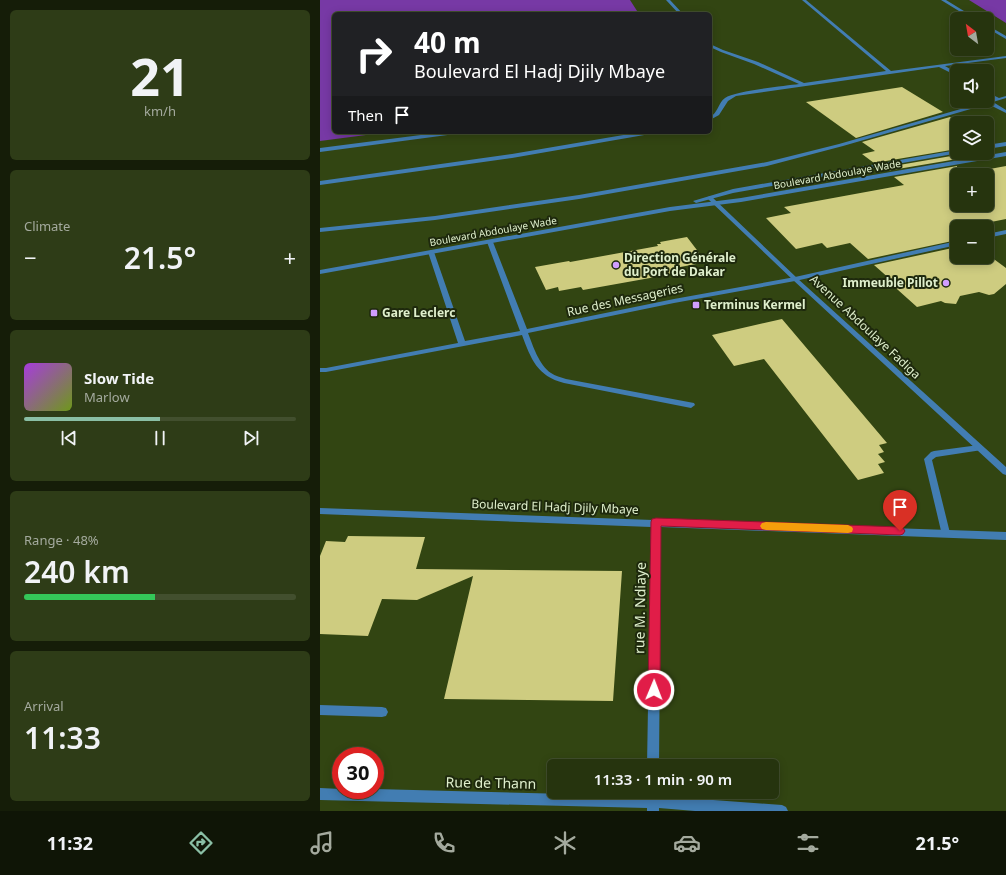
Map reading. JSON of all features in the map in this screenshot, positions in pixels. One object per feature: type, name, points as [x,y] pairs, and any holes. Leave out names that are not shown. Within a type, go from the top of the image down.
[{"type":"street","points":[[668,0],[679,12]]},
{"type":"street","points":[[804,0],[890,72]]},
{"type":"street","points":[[944,0],[964,12]]},
{"type":"street","points":[[994,30],[1006,38]]},
{"type":"street","points":[[712,46],[756,63],[803,84]]},
{"type":"street","points":[[712,118],[719,111],[723,102],[735,95],[803,84],[1006,57]]},
{"type":"street","points":[[941,66],[950,71]]},
{"type":"street","points":[[994,99],[1006,97]]},
{"type":"street","points":[[994,105],[1006,112]]},
{"type":"street","points":[[320,230],[435,218],[586,196],[700,177],[767,164],[841,145],[964,108]]},
{"type":"street","points":[[320,150],[439,134]]},
{"type":"street","points":[[320,183],[512,156],[638,134]]},
{"type":"street","points":[[994,146],[1006,144]]},
{"type":"street","name":"Boulevard Abdoulaye Wade","points":[[670,209],[733,191],[950,153]]},
{"type":"street","name":"Boulevard Abdoulaye Wade","points":[[320,272],[670,209],[741,200],[1006,154]]},
{"type":"street","name":"Avenue Abdoulaye Fadiga","points":[[710,198],[714,204],[795,279],[1006,472]]},
{"type":"street","points":[[994,235],[1006,232]]},
{"type":"street","points":[[490,242],[538,363],[547,374],[564,381],[691,405]]},
{"type":"street","name":"Rue des Messageries","points":[[320,370],[526,332],[674,301],[795,279],[950,244]]},
{"type":"street","points":[[431,252],[462,344]]},
{"type":"street","points":[[945,533],[928,459],[934,454],[979,448]]},
{"type":"street","name":"Boulevard El Hadj Djily Mbaye","points":[[320,511],[656,522],[1006,536]]},
{"type":"street","name":"rue M. Ndiaye","points":[[653,759],[656,522]]},
{"type":"street","points":[[320,710],[382,712]]},
{"type":"street","name":"Rue de Thann","points":[[320,794],[653,802],[782,811]]},
{"type":"shaded area","points":[[320,0],[630,0],[638,12],[332,12],[332,134],[374,134],[320,141]]},
{"type":"shaded area","points":[[969,0],[1006,0],[1006,23],[994,16],[994,12],[988,12]]},
{"type":"building","points":[[902,87],[943,112],[856,138],[806,102]]},
{"type":"building","points":[[950,117],[950,150],[874,163],[862,154],[875,151],[862,142]]},
{"type":"building","points":[[950,156],[951,160],[886,171],[882,168]]},
{"type":"building","points":[[957,166],[957,168],[950,168],[950,212],[994,212],[994,168],[1006,166],[1006,219],[994,221],[994,220],[950,220],[950,241],[868,259],[850,243],[827,248],[822,243],[796,249],[766,218],[791,213],[784,207],[904,185],[894,177]]},
{"type":"building","name":"Direction Générale du Port de Dakar","points":[[687,237],[703,258],[693,260],[696,264],[675,268],[678,272],[650,278],[583,290],[581,287],[559,291],[558,287],[546,290],[535,267],[658,246],[657,244],[661,244],[660,242]]},
{"type":"building","name":"Immeuble Pillot","points":[[950,249],[950,264],[994,264],[994,259],[1006,268],[1006,284],[994,294],[989,295],[979,292],[960,296],[956,304],[941,301],[917,307],[888,281],[891,280],[874,265]]},
{"type":"building","points":[[782,319],[887,443],[879,445],[884,452],[878,454],[885,462],[878,464],[884,473],[858,480],[764,359],[734,366],[712,335]]},
{"type":"building","points":[[348,536],[425,537],[416,569],[622,571],[613,701],[444,699],[473,576],[417,600],[382,599],[368,636],[320,634],[320,556],[326,541],[345,542]]},
{"type":"slow traffic","points":[[766,526],[848,529]]},
{"type":"place","name":"Direction Générale du Port de Dakar","points":[[616,265]]},
{"type":"place","name":"Immeuble Pillot","points":[[946,283]]},
{"type":"place","name":"Terminus Kermel","points":[[696,305]]},
{"type":"place","name":"Gare Leclerc","points":[[374,313]]},
{"type":"route","points":[[654,690],[656,522],[900,531]]}]
